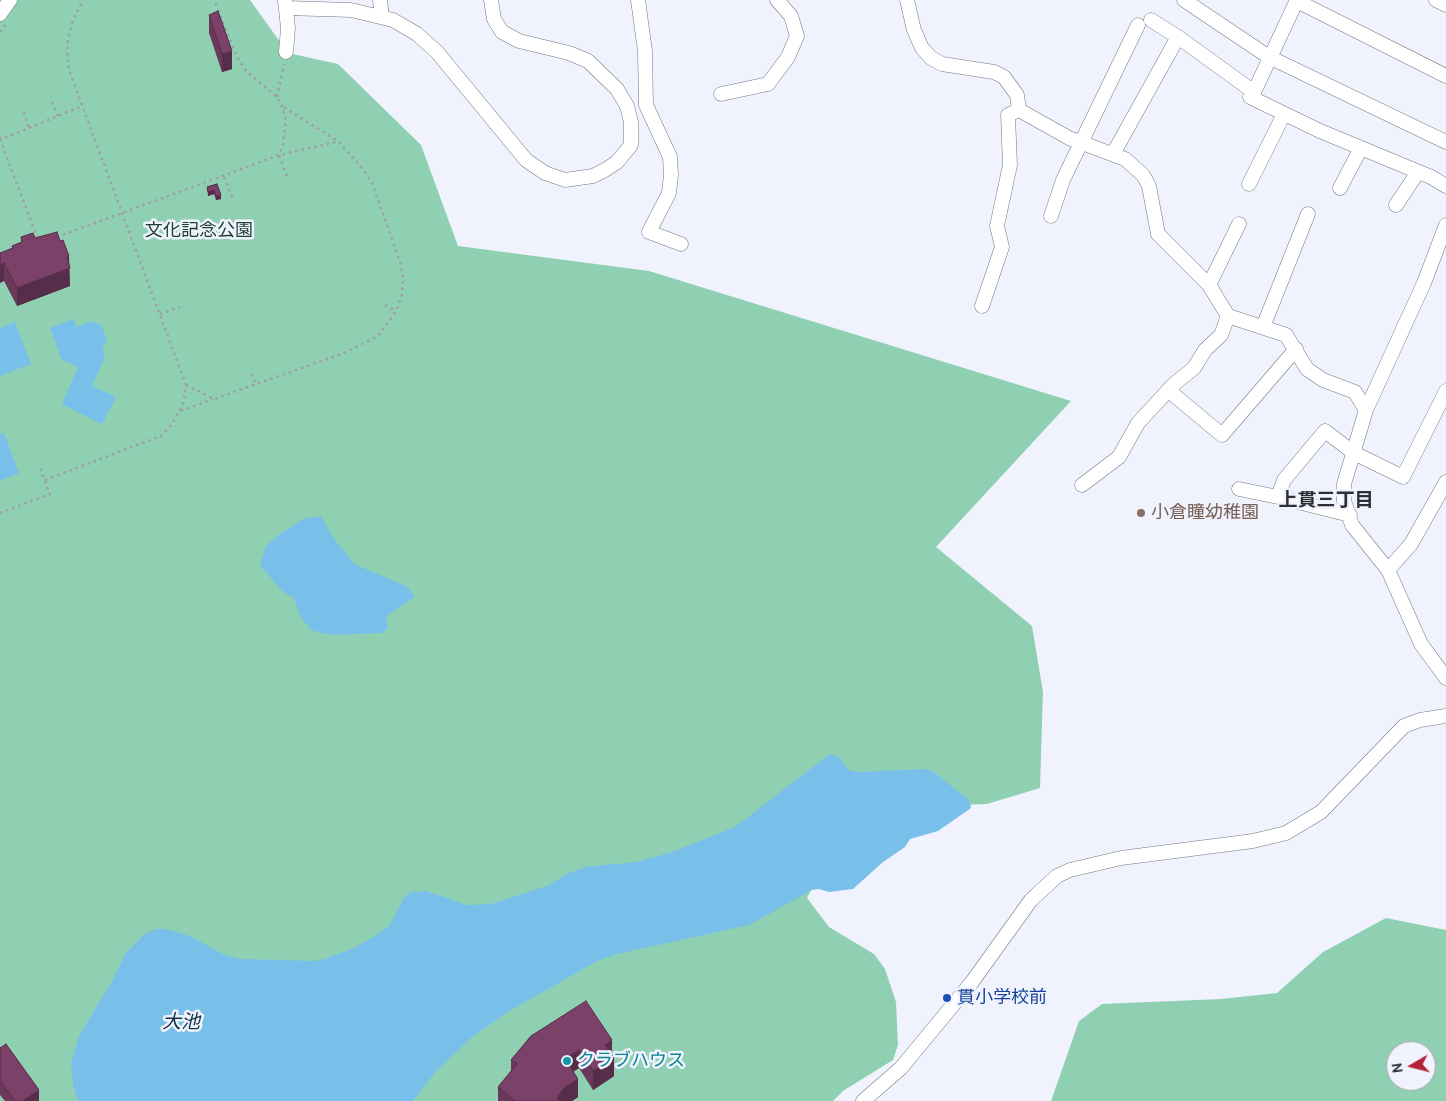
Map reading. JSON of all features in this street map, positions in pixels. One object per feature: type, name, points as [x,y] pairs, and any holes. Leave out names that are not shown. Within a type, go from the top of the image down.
[{"type":"street","points":[[0,14],[10,0]]},
{"type":"street","points":[[380,0],[382,17]]},
{"type":"street","points":[[286,52],[288,28],[286,4],[351,10],[393,20],[417,34],[437,52],[506,138],[526,160],[544,173],[565,180],[593,176],[617,162],[631,144],[631,122],[627,106],[619,93],[588,61],[568,53],[519,41],[502,32],[494,19],[491,0]]},
{"type":"street","points":[[638,0],[645,51],[646,105],[670,157],[671,175],[669,193],[650,232],[681,244]]},
{"type":"street","points":[[720,94],[768,84],[788,57],[797,36],[791,16],[777,0]]},
{"type":"street","points":[[907,0],[914,30],[922,48],[931,58],[942,64],[994,72],[1004,77],[1017,95],[1019,110]]},
{"type":"street","points":[[1184,0],[1269,58],[1446,142]]},
{"type":"street","points":[[1436,0],[1446,5]]},
{"type":"street","points":[[1446,76],[1297,1],[1250,97],[1446,186]]},
{"type":"street","points":[[1051,216],[1063,180],[1080,142],[1144,22],[1178,36],[1254,92]]},
{"type":"street","points":[[1113,154],[1178,36]]},
{"type":"street","points":[[619,93],[646,87]]},
{"type":"street","points":[[1019,110],[1080,142],[1124,158],[1143,175],[1149,186],[1158,234],[1209,285],[1228,316],[1286,335],[1307,369],[1323,380],[1355,392],[1366,410]]},
{"type":"street","points":[[982,306],[1002,247],[997,226],[1010,164],[1008,115],[1019,110]]},
{"type":"street","points":[[1249,184],[1284,114]]},
{"type":"street","points":[[1340,188],[1361,148]]},
{"type":"street","points":[[1396,205],[1418,172]]},
{"type":"street","points":[[1263,327],[1308,214]]},
{"type":"street","points":[[1209,285],[1239,224]]},
{"type":"street","points":[[1446,225],[1424,283],[1366,410],[1344,484],[1344,501],[1352,525],[1388,570],[1422,644],[1446,678]]},
{"type":"street","points":[[1082,485],[1119,457],[1138,423],[1168,390],[1194,368],[1205,350],[1220,335],[1228,316]]},
{"type":"street","points":[[1168,390],[1222,435],[1296,349]]},
{"type":"street","points":[[1278,497],[1284,480],[1325,431],[1354,453],[1403,477],[1446,391]]},
{"type":"street","points":[[1388,570],[1411,544],[1446,482]]},
{"type":"street","points":[[1239,489],[1350,515]]},
{"type":"street","points":[[864,1101],[901,1068],[972,982],[1031,900],[1057,876],[1070,870],[1121,858],[1253,842],[1286,833],[1321,812],[1404,726],[1420,720],[1446,716]]},
{"type":"path","points":[[45,480],[161,436],[183,404],[186,385],[69,70],[66,52],[73,20],[84,0]]},
{"type":"path","points":[[214,0],[237,57],[247,72],[277,97],[282,106],[286,120],[283,145],[279,155],[286,176]]},
{"type":"path","points":[[277,97],[286,52]]},
{"type":"path","points":[[52,102],[58,116]]},
{"type":"path","points":[[40,244],[0,139],[82,106]]},
{"type":"path","points":[[179,411],[361,346],[378,336],[396,311],[402,294],[401,265],[372,184],[362,168],[338,142],[282,106]]},
{"type":"path","points":[[24,112],[29,128]]},
{"type":"path","points":[[54,238],[279,155],[338,142]]},
{"type":"path","points":[[224,176],[233,199]]},
{"type":"path","points":[[385,304],[396,311]]},
{"type":"path","points":[[160,314],[180,307]]},
{"type":"path","points":[[251,374],[256,384]]},
{"type":"path","points":[[186,385],[214,399]]},
{"type":"path","points":[[0,513],[50,494],[39,465]]},
{"type":"green space","name":"文化記念公園","points":[[10,0],[250,0],[288,53],[338,64],[421,145],[458,246],[649,271],[1071,401],[936,547],[1032,626],[1043,692],[1040,788],[987,804],[909,807],[817,879],[807,898],[829,927],[874,954],[885,969],[896,1002],[898,1045],[893,1060],[843,1091],[833,1101],[0,1101],[0,13]]},
{"type":"green space","points":[[1386,918],[1446,930],[1446,1101],[1051,1101],[1079,1021],[1102,1004],[1221,999],[1277,993],[1323,952]]},
{"type":"water","points":[[74,319],[76,327],[92,321],[102,326],[107,343],[102,347],[105,357],[92,386],[116,397],[102,424],[62,404],[78,367],[62,360],[50,328]]},
{"type":"water","points":[[15,322],[31,364],[0,376],[0,328]]},
{"type":"water","points":[[4,433],[19,473],[0,481],[0,434]]},
{"type":"water","points":[[321,516],[332,536],[354,564],[406,586],[414,595],[413,598],[389,614],[386,621],[388,628],[382,633],[330,635],[311,630],[300,616],[294,598],[282,591],[260,565],[266,546],[280,534],[303,519]]},
{"type":"water","name":"大池","points":[[830,754],[839,757],[850,771],[927,769],[935,773],[969,800],[971,808],[938,831],[910,839],[905,847],[883,862],[853,889],[829,892],[819,889],[812,890],[749,925],[617,954],[597,961],[506,1013],[471,1038],[437,1070],[413,1101],[78,1101],[73,1084],[71,1063],[79,1036],[112,981],[126,953],[144,935],[156,929],[166,929],[190,936],[223,954],[240,959],[313,961],[325,959],[354,948],[389,926],[404,898],[411,892],[426,891],[467,905],[491,904],[547,886],[569,873],[586,867],[636,862],[672,852],[735,827]]},
{"type":"building","points":[[218,11],[232,51],[222,54],[209,15]]},
{"type":"building","points":[[217,184],[221,195],[216,196],[214,190],[208,192],[207,187]]},
{"type":"building","points":[[57,232],[60,241],[63,240],[69,256],[67,257],[70,268],[17,288],[4,263],[0,265],[0,253],[22,242],[21,237],[33,233],[35,238]]},
{"type":"building","name":"クラブハウス","points":[[586,1001],[612,1040],[605,1045],[614,1058],[593,1071],[579,1050],[565,1059],[578,1079],[564,1088],[557,1098],[561,1101],[515,1101],[498,1087],[517,1064],[511,1060],[531,1036]]},
{"type":"building","points":[[6,1044],[39,1090],[23,1101],[15,1101],[0,1081],[0,1048]]},
{"type":"place","name":"小倉瞳幼稚園","points":[[1141,513]]},
{"type":"place","name":"貫小学校前","points":[[947,998]]},
{"type":"place","name":"クラブハウス","points":[[567,1061]]},
{"type":"district","name":"上貫三丁目","points":[[1326,500]]}]
